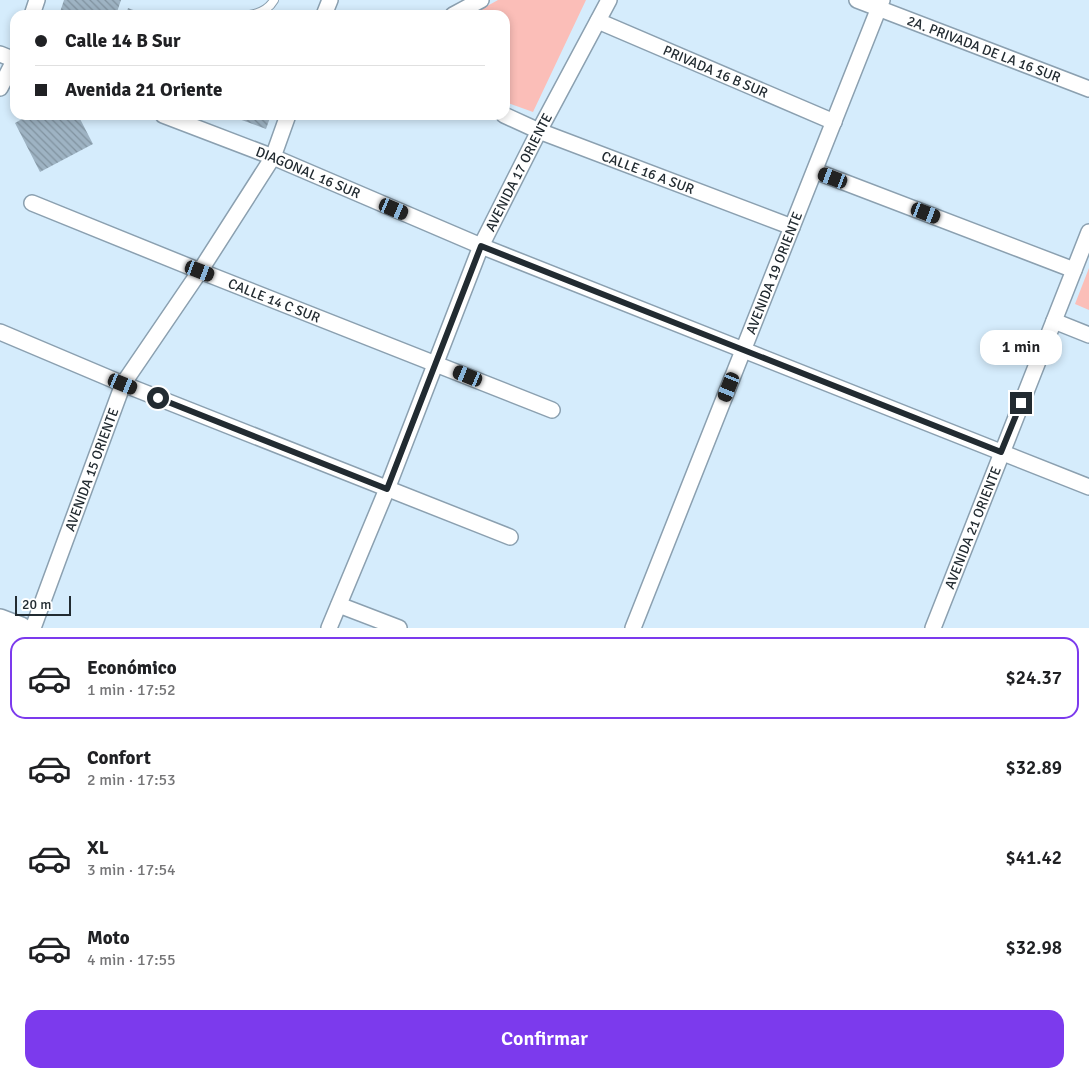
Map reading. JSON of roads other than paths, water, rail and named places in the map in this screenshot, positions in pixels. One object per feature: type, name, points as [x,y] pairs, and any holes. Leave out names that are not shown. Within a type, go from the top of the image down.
[{"type":"main road","points":[[0,620],[21,628]]},
{"type":"street","points":[[462,10],[481,0]]},
{"type":"street","name":"AVENIDA 17 ORIENTE","points":[[329,628],[387,489],[481,246],[608,0]]},
{"type":"street","name":"2A. PRIVADA DE LA 16 SUR","points":[[857,0],[880,4],[1089,89]]},
{"type":"street","name":"AVENIDA 19 ORIENTE","points":[[633,628],[880,4]]},
{"type":"street","name":"PRIVADA 16 B SUR","points":[[598,21],[834,122]]},
{"type":"street","points":[[0,88],[10,69]]},
{"type":"street","name":"CALLE 16 A SUR","points":[[510,118],[539,131],[792,227]]},
{"type":"street","name":"DIAGONAL 16 SUR","points":[[176,120],[273,157],[481,246],[1089,487]]},
{"type":"street","name":"AVENIDA 15 ORIENTE","points":[[33,628],[123,384],[200,271],[273,157],[286,120]]},
{"type":"street","points":[[815,171],[1074,270]]},
{"type":"street","name":"CALLE 14 C SUR","points":[[32,203],[552,410]]},
{"type":"street","name":"AVENIDA 21 ORIENTE","points":[[933,628],[1089,232]]},
{"type":"street","points":[[1054,321],[1089,335]]},
{"type":"street","points":[[0,332],[123,384],[510,537]]},
{"type":"street","points":[[339,605],[399,628]]},
{"type":"lane","points":[[266,10],[270,8],[274,0]]}]
